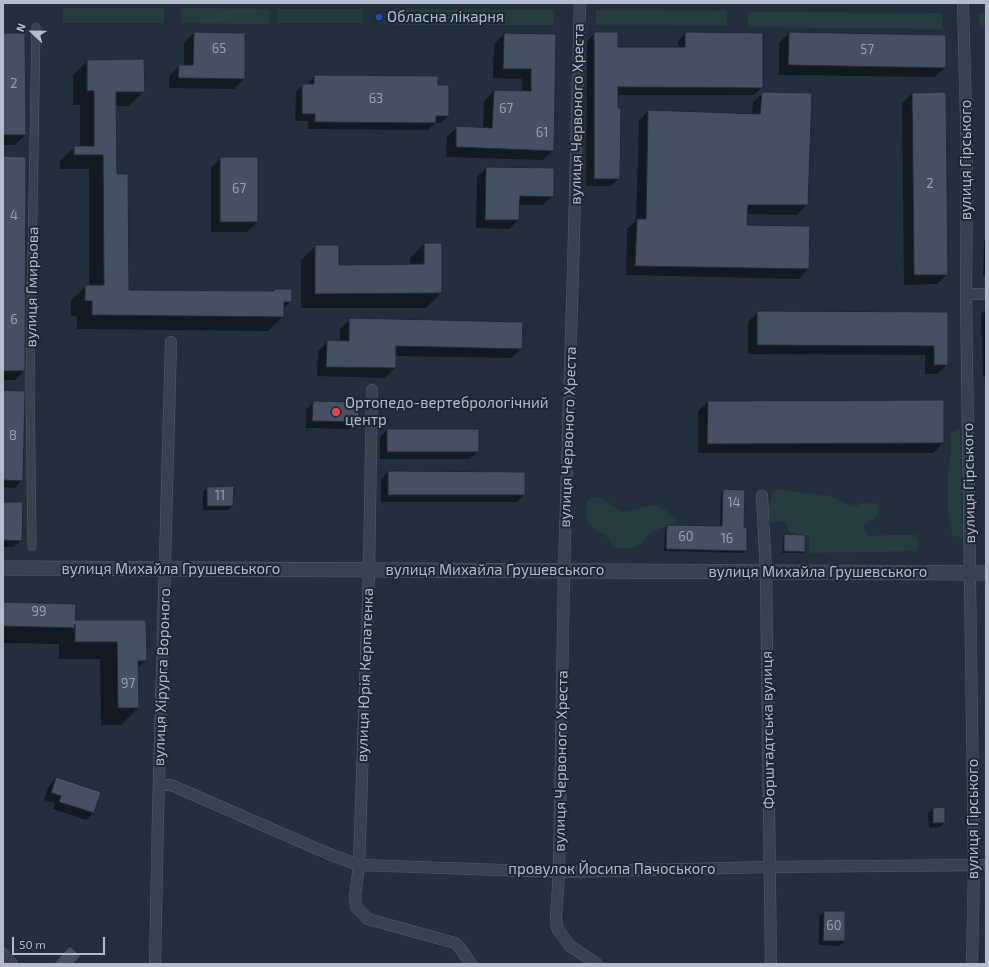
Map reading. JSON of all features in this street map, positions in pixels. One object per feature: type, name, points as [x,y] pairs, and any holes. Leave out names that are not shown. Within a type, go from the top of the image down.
[{"type":"street","name":"вулиця Червоного Хреста","points":[[580,3],[564,571],[559,872],[556,916],[558,928],[570,946],[597,964]]},
{"type":"street","name":"вулиця Гірського","points":[[963,3],[967,157],[966,294],[974,865],[972,964]]},
{"type":"street","name":"вулиця Гмирьова","points":[[32,546],[30,383],[36,27]]},
{"type":"street","points":[[966,294],[986,294]]},
{"type":"street","name":"вулиця Хірурга Вороного","points":[[155,964],[171,342]]},
{"type":"street","name":"вулиця Юрія Керпатенка","points":[[372,390],[369,569],[359,864],[354,896],[356,907],[368,919],[454,943],[460,948],[471,964]]},
{"type":"street","name":"Форштадтська вулиця","points":[[762,496],[766,572],[771,964]]},
{"type":"street","name":"вулиця Михайла Грушевського","points":[[3,568],[986,573]]},
{"type":"street","name":"провулок Йосипа Пачоського","points":[[159,785],[171,785],[329,854],[359,864],[559,872],[770,867],[986,865]]},
{"type":"street","points":[[3,954],[12,964]]},
{"type":"green space","points":[[63,8],[164,8],[164,23],[63,23]]},
{"type":"green space","points":[[181,8],[269,9],[269,24],[181,23]]},
{"type":"green space","points":[[277,9],[363,9],[363,23],[277,23]]},
{"type":"green space","points":[[393,9],[554,10],[554,25],[393,25]]},
{"type":"green space","points":[[596,10],[727,11],[727,26],[596,25]]},
{"type":"green space","points":[[748,12],[942,13],[942,29],[748,27]]},
{"type":"green space","points":[[979,13],[986,13],[986,28],[980,28]]},
{"type":"green space","points":[[960,429],[962,537],[953,536],[948,514],[948,478],[951,432]]},
{"type":"green space","points":[[773,489],[830,496],[853,507],[866,502],[878,505],[877,517],[863,526],[870,537],[886,535],[916,535],[919,542],[916,551],[809,553],[809,536],[789,532],[785,521],[771,523],[767,516]]},
{"type":"green space","points":[[597,496],[622,512],[654,505],[664,509],[679,521],[649,534],[643,543],[631,548],[622,549],[614,547],[606,535],[597,531],[588,523],[586,501]]},
{"type":"building","points":[[194,32],[245,33],[245,79],[178,78],[179,65],[193,65]]},
{"type":"building","points":[[594,32],[618,32],[618,47],[685,47],[685,32],[763,33],[763,88],[618,87],[618,108],[621,108],[620,179],[594,179]]},
{"type":"building","points":[[789,32],[946,35],[946,68],[788,65]]},
{"type":"building","points":[[3,33],[25,33],[26,135],[3,135]]},
{"type":"building","points":[[504,33],[556,34],[554,151],[456,147],[456,126],[492,128],[494,90],[531,91],[531,69],[503,69]]},
{"type":"building","points":[[144,59],[145,92],[116,92],[117,174],[128,174],[129,290],[274,291],[274,289],[292,289],[292,302],[284,302],[284,317],[92,315],[92,301],[85,301],[85,285],[104,285],[103,155],[74,155],[74,146],[94,146],[94,91],[87,91],[87,60]]},
{"type":"building","points":[[314,75],[438,76],[438,85],[449,85],[449,116],[436,116],[436,123],[315,122],[315,114],[302,114],[302,84],[314,84]]},
{"type":"building","points":[[762,92],[812,93],[808,205],[748,205],[747,225],[810,226],[809,269],[635,266],[637,219],[646,219],[648,110],[760,114]]},
{"type":"building","points":[[946,92],[948,275],[914,275],[912,93]]},
{"type":"building","points":[[3,156],[26,157],[25,371],[3,371]]},
{"type":"building","points":[[220,157],[258,157],[258,222],[220,222]]},
{"type":"building","points":[[486,167],[554,168],[554,197],[520,196],[519,220],[485,220]]},
{"type":"building","points":[[424,243],[442,243],[442,293],[315,294],[315,245],[339,245],[339,265],[424,264]]},
{"type":"building","points":[[757,311],[948,312],[948,365],[934,365],[934,346],[757,345]]},
{"type":"building","points":[[349,318],[523,322],[522,349],[396,346],[396,368],[326,367],[327,340],[349,341]]},
{"type":"building","points":[[3,390],[25,391],[23,481],[3,480]]},
{"type":"building","points":[[944,400],[944,443],[707,444],[708,401]]},
{"type":"building","name":"Ортопедо-вертебрологічний центр","points":[[313,401],[359,402],[359,422],[312,421]]},
{"type":"building","points":[[387,429],[479,429],[479,452],[387,452]]},
{"type":"building","points":[[388,471],[525,472],[525,495],[388,495]]},
{"type":"building","points":[[234,486],[233,506],[207,506],[207,487]]},
{"type":"building","points":[[723,489],[745,490],[744,527],[747,527],[747,551],[666,549],[667,525],[722,526]]},
{"type":"building","points":[[3,502],[23,502],[22,541],[3,540]]},
{"type":"building","points":[[784,534],[805,535],[805,552],[784,551]]},
{"type":"building","points":[[3,602],[76,604],[75,620],[146,620],[147,661],[138,661],[139,708],[118,708],[117,642],[75,642],[75,628],[3,626]]},
{"type":"building","points":[[56,777],[101,792],[94,813],[59,802],[61,796],[51,793]]},
{"type":"building","points":[[945,807],[945,823],[933,823],[933,808]]},
{"type":"building","points":[[824,911],[845,911],[845,941],[823,941]]},
{"type":"building","points":[[70,946],[81,956],[73,964],[53,964]]},
{"type":"place","name":"Обласна лікарня","points":[[379,17]]},
{"type":"place","name":"Ортопедо-вертебрологічний центр","points":[[336,412]]}]
